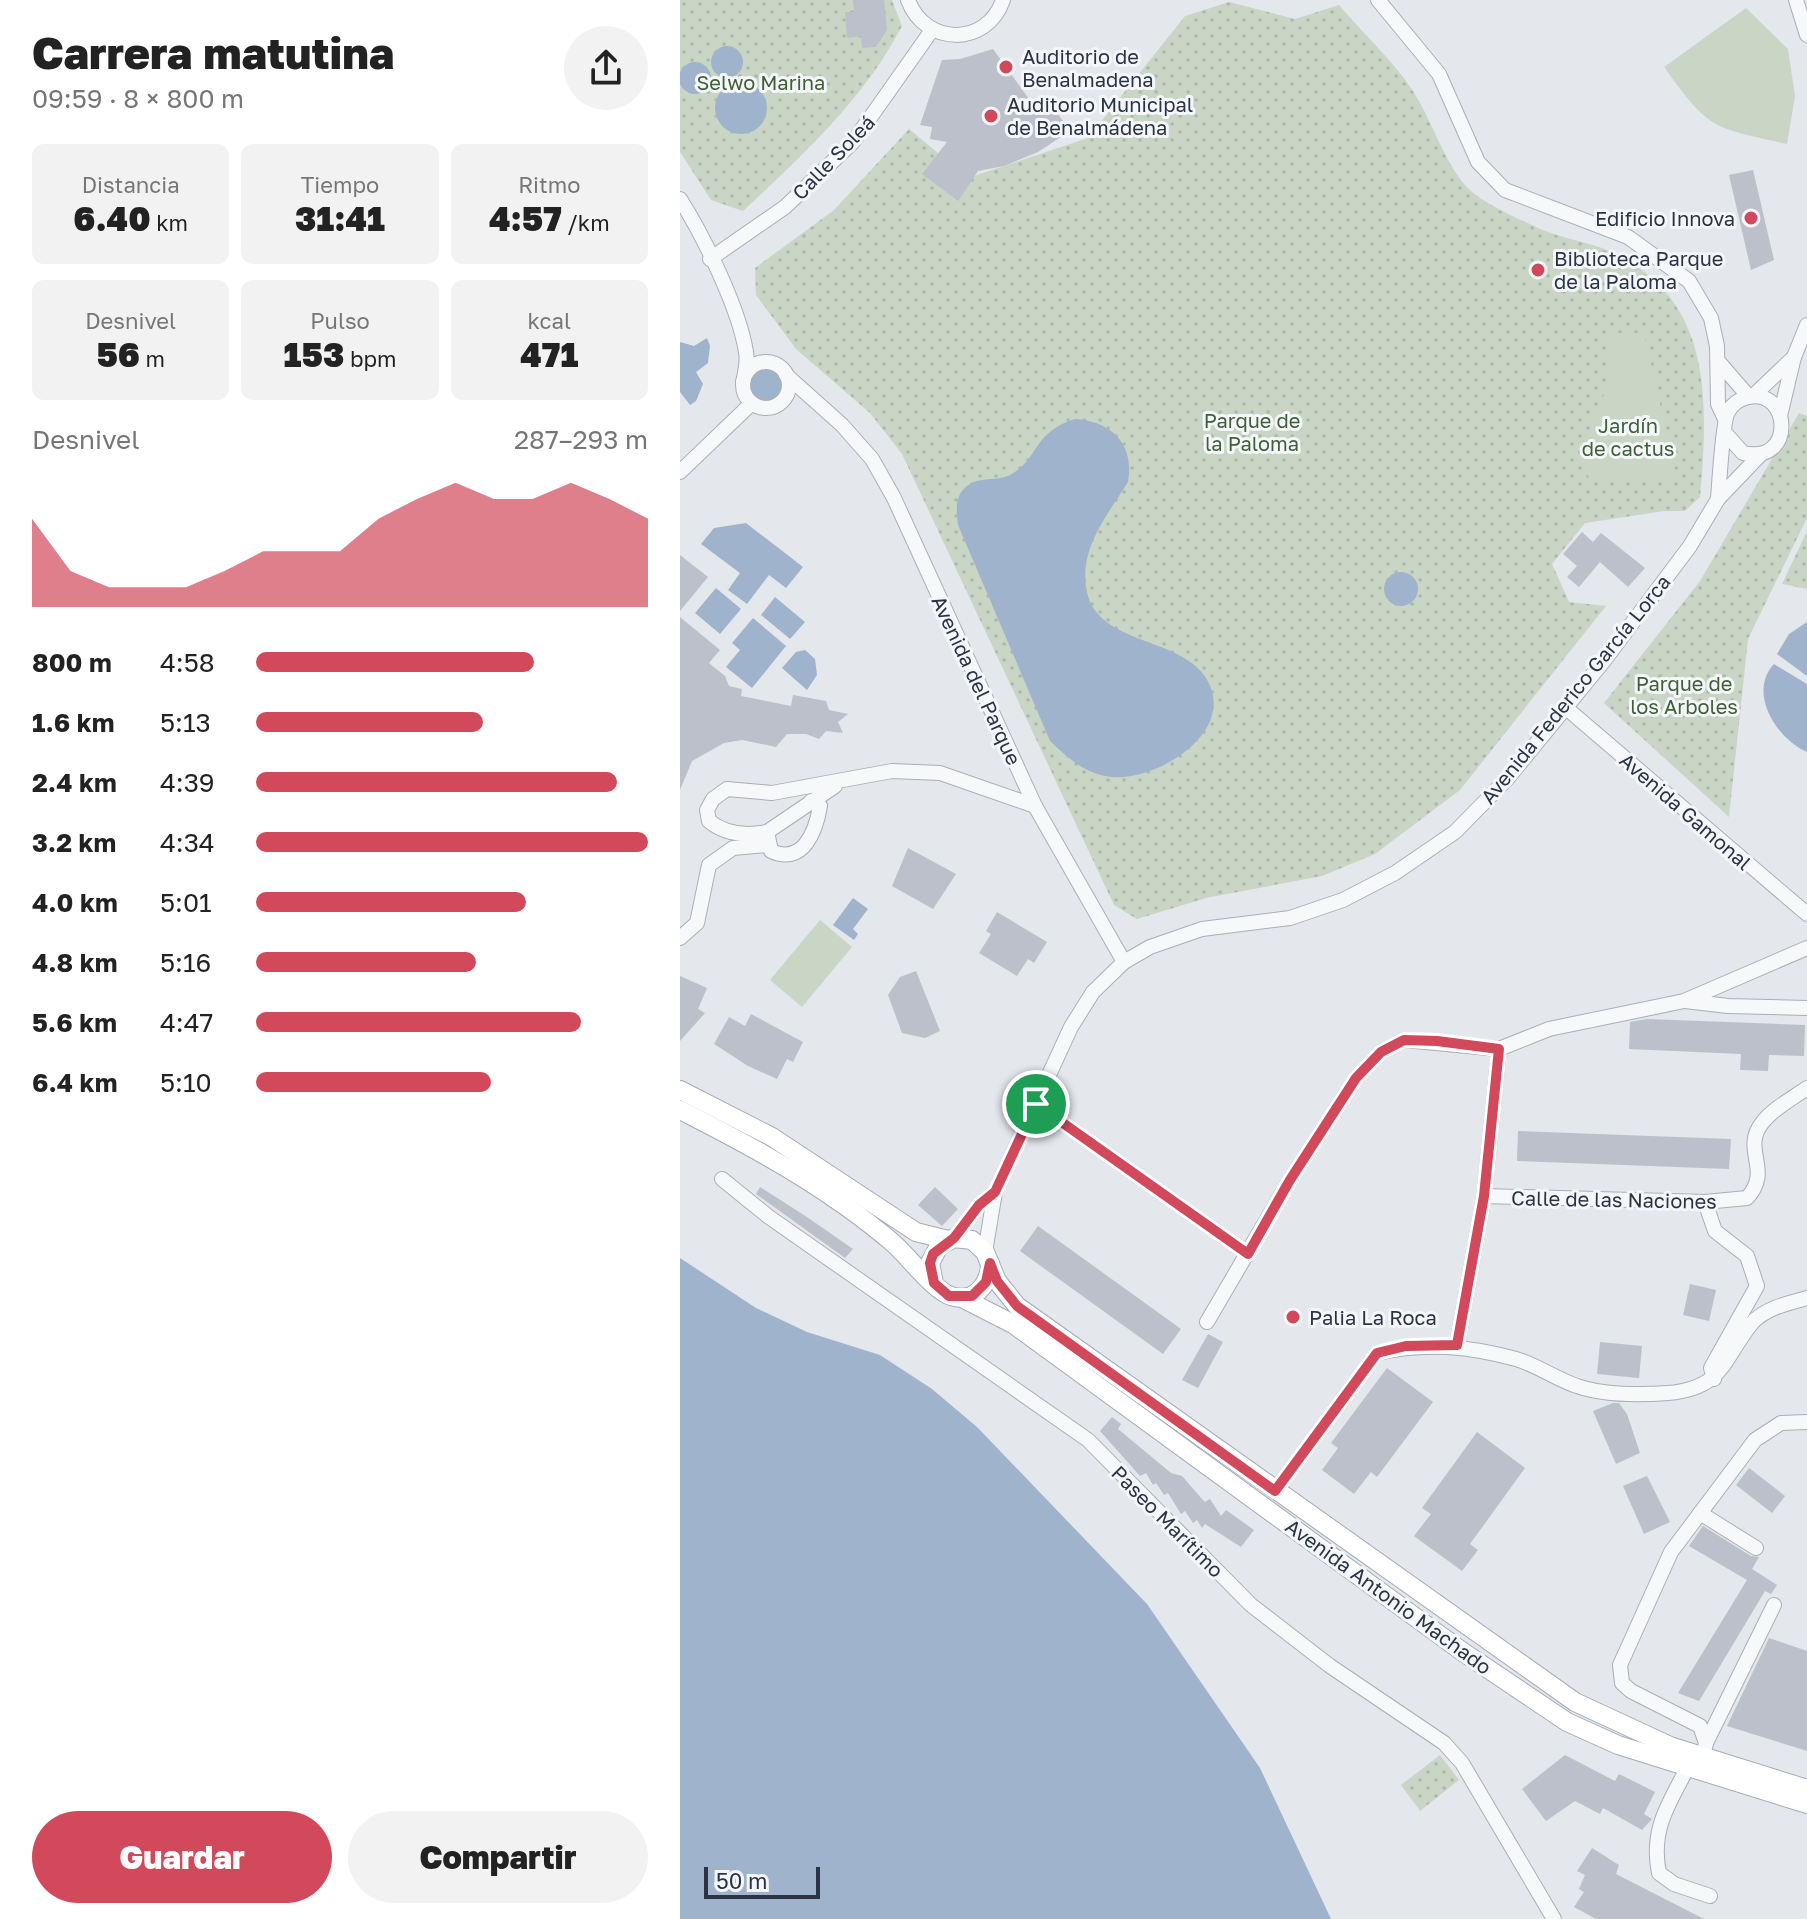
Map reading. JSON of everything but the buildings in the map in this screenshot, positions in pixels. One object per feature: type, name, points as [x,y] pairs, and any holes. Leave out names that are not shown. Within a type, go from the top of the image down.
[{"type":"main road","points":[[680,1090],[772,1137],[916,1232],[972,1240],[988,1251],[990,1273],[980,1290],[962,1298],[943,1293],[892,1242],[844,1205],[763,1152],[680,1110]]},
{"type":"main road","points":[[934,1283],[930,1263],[939,1246],[951,1239]]},
{"type":"main road","name":"Avenida Antonio Machado","points":[[988,1251],[997,1281],[1017,1306],[1575,1702],[1670,1746],[1807,1789]]},
{"type":"main road","name":"Avenida Antonio Machado","points":[[962,1298],[1013,1324],[1463,1652],[1567,1722],[1618,1745],[1699,1755],[1807,1804]]},
{"type":"street","points":[[908,0],[919,20],[932,30],[965,36],[985,28],[999,12],[1003,0]]},
{"type":"street","name":"Avenida Federico García Lorca","points":[[1378,0],[1439,74],[1478,162],[1505,190],[1628,237],[1689,281],[1711,318],[1717,359],[1718,404],[1726,426],[1718,499]]},
{"type":"street","points":[[1796,0],[1807,35]]},
{"type":"street","name":"Calle Soleá","points":[[710,259],[785,207],[853,142],[932,30]]},
{"type":"street","points":[[680,199],[698,228],[740,328],[747,355],[743,383],[752,403],[767,408],[786,396],[821,406]]},
{"type":"street","points":[[1794,357],[1751,397],[1732,406],[1726,426],[1736,448],[1761,454],[1780,437],[1780,416],[1794,357],[1807,325]]},
{"type":"street","points":[[740,328],[786,375],[786,396]]},
{"type":"street","points":[[1717,359],[1751,397],[1768,401],[1780,416]]},
{"type":"street","points":[[743,383],[755,364],[770,362]]},
{"type":"street","name":"Avenida del Parque","points":[[786,375],[872,459],[894,498],[1035,806],[1124,962]]},
{"type":"street","points":[[680,472],[752,403]]},
{"type":"street","name":"Avenida Federico García Lorca","points":[[995,1192],[1079,1015],[1093,992],[1124,962],[1150,947],[1202,929],[1290,918],[1343,900],[1395,873],[1455,832],[1507,779],[1690,546],[1718,499],[1761,454]]},
{"type":"street","name":"Avenida Gamonal","points":[[1565,707],[1807,914]]},
{"type":"street","points":[[811,801],[820,806],[818,823],[804,847],[792,854],[779,855],[767,839],[719,829],[709,821],[707,810],[713,799],[727,789],[772,793],[892,771],[940,773],[1035,806]]},
{"type":"street","points":[[680,938],[697,923],[709,865],[733,848],[767,839],[811,801],[845,779]]},
{"type":"street","points":[[1207,1322],[1290,1180],[1356,1078],[1381,1052],[1404,1040],[1499,1049],[1549,1029],[1684,1001],[1807,948]]},
{"type":"street","points":[[1684,1001],[1728,1006],[1807,1008]]},
{"type":"street","name":"Calle de las Naciones","points":[[1457,1345],[1484,1196],[1499,1049]]},
{"type":"street","name":"Calle de las Naciones","points":[[1484,1196],[1705,1202],[1747,1198],[1758,1187],[1760,1177],[1754,1151],[1755,1135],[1762,1121],[1807,1088]]},
{"type":"street","points":[[1036,1104],[1248,1254]]},
{"type":"street","name":"Paseo Marítimo","points":[[722,1179],[769,1217],[1088,1440],[1251,1605],[1330,1666],[1444,1743],[1462,1763],[1554,1919]]},
{"type":"street","points":[[951,1239],[979,1205],[995,1192]]},
{"type":"street","points":[[988,1251],[995,1192]]},
{"type":"street","points":[[1705,1202],[1715,1231],[1747,1256],[1757,1286],[1711,1368],[1714,1379]]},
{"type":"street","points":[[1275,1491],[1377,1353],[1406,1346],[1457,1345],[1519,1359],[1578,1387],[1669,1393],[1700,1386],[1714,1379],[1754,1321],[1778,1307],[1807,1298]]},
{"type":"street","points":[[1699,1755],[1700,1726],[1631,1691],[1619,1674],[1620,1665],[1671,1552],[1755,1440],[1781,1423],[1807,1422]]},
{"type":"street","points":[[1700,1513],[1756,1548]]},
{"type":"street","points":[[1710,1896],[1674,1884],[1659,1873],[1655,1855],[1663,1811],[1699,1755],[1774,1605]]},
{"type":"green space","name":"Selwo Marina","points":[[680,0],[892,0],[902,26],[887,53],[851,102],[809,148],[743,211],[711,200],[680,152]]},
{"type":"green space","name":"Parque de la Paloma","points":[[1229,2],[1295,19],[1339,5],[1411,88],[1449,162],[1471,191],[1501,210],[1543,230],[1618,255],[1649,276],[1672,301],[1688,329],[1698,360],[1704,427],[1700,497],[1685,511],[1585,523],[1552,564],[1569,602],[1606,606],[1460,790],[1375,854],[1322,876],[1206,898],[1137,919],[1114,905],[902,454],[870,413],[796,349],[756,295],[755,268],[834,210],[909,129],[968,178],[1088,138],[1185,16]]},
{"type":"green space","points":[[1746,8],[1788,49],[1795,96],[1787,144],[1743,134],[1715,123],[1692,104],[1664,67]]},
{"type":"green space","name":"Jardín de cactus","points":[[1607,333],[1644,333],[1677,479],[1590,479],[1577,459],[1608,385]]},
{"type":"green space","name":"Parque de los Arboles","points":[[1799,413],[1807,416],[1807,518],[1748,639],[1729,817],[1604,703],[1700,581]]},
{"type":"green space","points":[[1807,531],[1807,589],[1782,584]]},
{"type":"green space","points":[[820,920],[852,947],[802,1007],[770,980]]},
{"type":"green space","points":[[1440,1755],[1459,1780],[1420,1811],[1401,1785]]},
{"type":"water","points":[[727,46],[738,51],[743,62],[738,73],[727,78],[716,73],[711,62],[716,51]]},
{"type":"water","points":[[689,63],[701,63],[710,72],[710,84],[701,93],[689,93],[680,84],[680,72]]},
{"type":"water","points":[[741,82],[759,90],[767,108],[759,126],[741,134],[723,126],[715,108],[723,90]]},
{"type":"water","points":[[707,338],[710,346],[708,363],[696,372],[703,384],[696,401],[690,405],[680,392],[680,342],[694,346]]},
{"type":"water","points":[[766,368],[779,373],[784,386],[779,399],[766,404],[753,399],[748,386],[753,373]]},
{"type":"water","points":[[1075,419],[1099,424],[1109,430],[1118,437],[1128,456],[1128,482],[1103,520],[1090,547],[1085,576],[1094,609],[1123,632],[1194,665],[1206,678],[1213,698],[1212,716],[1203,734],[1189,749],[1151,771],[1131,776],[1112,777],[1094,773],[1070,759],[1050,741],[958,525],[957,502],[965,487],[977,481],[1004,477],[1020,469],[1050,431]]},
{"type":"water","points":[[746,523],[803,567],[786,588],[769,575],[747,604],[728,590],[740,573],[701,544],[714,528]]},
{"type":"water","points":[[1401,572],[1413,577],[1418,589],[1413,601],[1401,606],[1389,601],[1384,589],[1389,577]]},
{"type":"water","points":[[716,588],[741,609],[720,634],[695,613]]},
{"type":"water","points":[[775,597],[805,622],[790,639],[761,615]]},
{"type":"water","points":[[753,618],[786,646],[752,688],[726,667],[740,650],[732,643]]},
{"type":"water","points":[[1807,622],[1807,676],[1777,654],[1789,634]]},
{"type":"water","points":[[805,650],[815,659],[817,675],[807,690],[782,668],[796,652]]},
{"type":"water","points":[[1774,664],[1807,684],[1807,752],[1785,737],[1769,714],[1764,688],[1766,676]]},
{"type":"water","points":[[853,898],[868,909],[853,929],[858,934],[854,940],[833,925]]},
{"type":"water","points":[[680,1258],[756,1308],[807,1332],[880,1355],[932,1389],[977,1427],[1147,1604],[1260,1768],[1331,1919],[680,1919]]},
{"type":"place","name":"Auditorio de Benalmadena","points":[[1006,67]]},
{"type":"place","name":"Auditorio Municipal de Benalmádena","points":[[991,116]]},
{"type":"place","name":"Edificio Innova","points":[[1751,218]]},
{"type":"place","name":"Biblioteca Parque de la Paloma","points":[[1538,270]]},
{"type":"place","name":"Palia La Roca","points":[[1293,1317]]},
{"type":"route","points":[[1404,1040],[1499,1049],[1484,1196],[1457,1345],[1406,1346],[1377,1353],[1275,1491],[1017,1306],[997,1281],[990,1263],[986,1282],[972,1296],[949,1296],[934,1283],[930,1273],[933,1254],[939,1246],[954,1238],[979,1205],[995,1192],[1036,1104],[1248,1254],[1290,1180],[1356,1078],[1381,1052],[1404,1040]]}]
